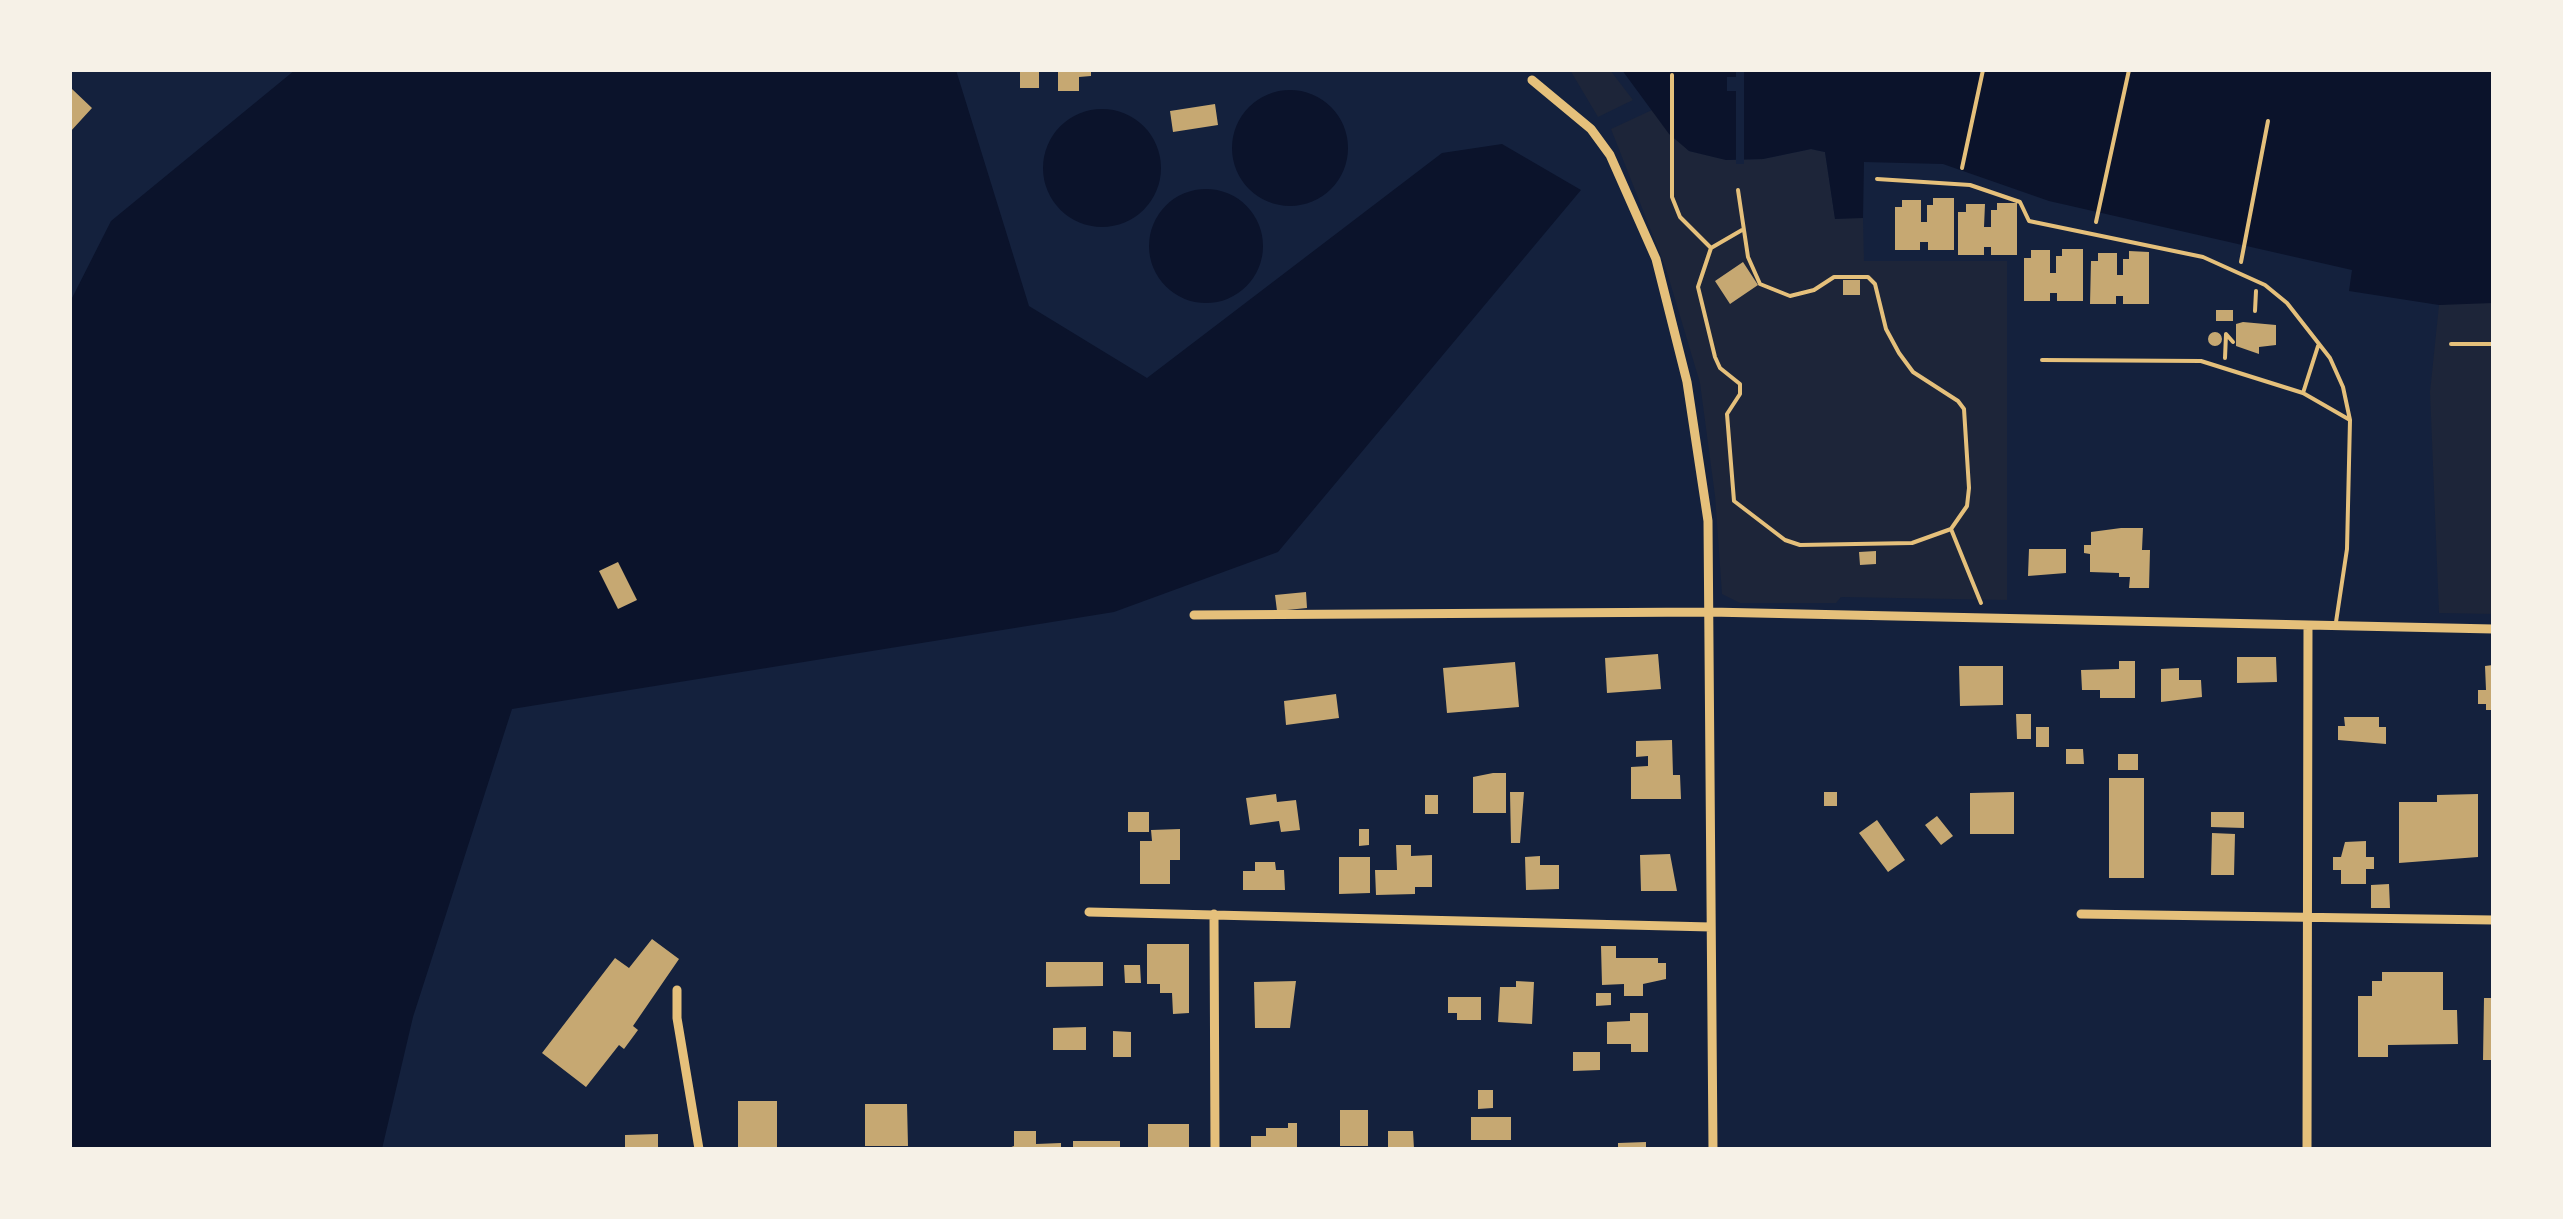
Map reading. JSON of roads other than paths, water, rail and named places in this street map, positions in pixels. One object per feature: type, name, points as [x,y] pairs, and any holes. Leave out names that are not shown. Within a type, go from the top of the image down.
[{"type":"street","points":[[1532,80],[1592,129],[1610,155],[1656,259],[1687,382],[1704,484],[1710,612],[1713,1149]]},
{"type":"street","points":[[1194,615],[1710,612],[2493,629]]},
{"type":"street","points":[[2307,1149],[2308,626]]},
{"type":"street","points":[[1089,912],[1711,928]]},
{"type":"street","points":[[1214,914],[1215,1149]]},
{"type":"street","points":[[2082,914],[2493,920]]},
{"type":"street","points":[[676,990],[676,1018],[700,1149]]},
{"type":"lane","points":[[1877,179],[1970,185],[2020,202],[2029,221],[2203,257],[2265,285],[2288,303],[2319,343],[2344,387],[2350,420],[2347,549],[2335,626]]},
{"type":"lane","points":[[2303,393],[2319,343]]},
{"type":"lane","points":[[2042,360],[2201,361],[2303,393],[2350,420]]}]
